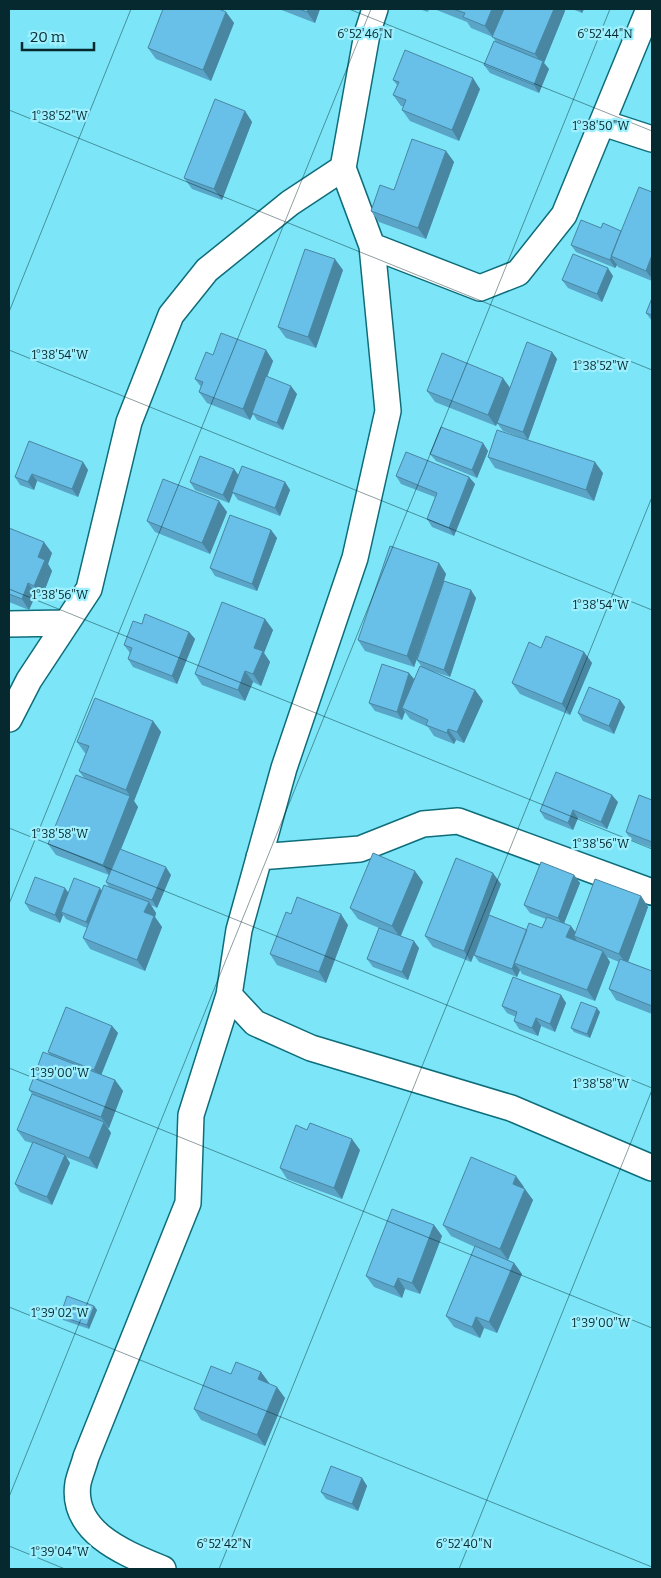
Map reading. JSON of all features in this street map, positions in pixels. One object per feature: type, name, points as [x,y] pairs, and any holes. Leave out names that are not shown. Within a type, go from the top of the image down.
[{"type":"street","points":[[163,1569],[114,1548],[101,1537],[84,1518],[79,1500],[78,1483],[86,1457],[188,1203],[191,1115],[228,994],[239,930],[284,768],[355,558],[388,412],[372,246],[343,168],[367,34],[375,9]]},
{"type":"street","points":[[372,246],[480,288],[518,273],[564,215],[649,9]]},
{"type":"street","points":[[603,123],[652,139]]},
{"type":"street","points":[[9,719],[29,680],[89,589],[129,422],[171,316],[207,270],[290,203],[343,168]]},
{"type":"street","points":[[9,624],[66,623]]},
{"type":"street","points":[[259,857],[360,849],[423,824],[458,821],[652,892]]},
{"type":"street","points":[[228,994],[255,1023],[281,1036],[311,1048],[511,1108],[652,1168]]},
{"type":"building","points":[[163,9],[219,9],[226,12],[203,70],[148,48]]},
{"type":"building","points":[[453,9],[492,9],[485,26],[463,17],[465,13]]},
{"type":"building","points":[[504,9],[554,9],[535,54],[492,37]]},
{"type":"building","points":[[494,41],[543,61],[534,85],[484,65]]},
{"type":"building","points":[[405,50],[473,78],[452,130],[402,110],[406,100],[393,95],[399,82],[393,80]]},
{"type":"building","points":[[215,99],[245,111],[214,189],[184,178]]},
{"type":"building","points":[[412,139],[446,151],[418,228],[371,211],[380,185],[394,190]]},
{"type":"building","points":[[639,187],[652,192],[652,255],[646,271],[611,256]]},
{"type":"building","points":[[581,220],[601,228],[603,223],[621,231],[610,260],[571,245]]},
{"type":"building","points":[[305,249],[335,259],[308,337],[278,327]]},
{"type":"building","points":[[573,254],[608,268],[597,294],[562,280]]},
{"type":"building","points":[[652,298],[652,315],[646,313]]},
{"type":"building","points":[[221,333],[266,350],[243,409],[199,392],[203,382],[195,379],[206,352],[213,355]]},
{"type":"building","points":[[527,342],[552,352],[523,432],[497,423]]},
{"type":"building","points":[[442,353],[503,378],[488,415],[427,391]]},
{"type":"building","points":[[266,376],[291,386],[277,423],[252,413]]},
{"type":"building","points":[[441,427],[483,443],[472,470],[430,454]]},
{"type":"building","points":[[497,430],[595,462],[586,490],[488,457]]},
{"type":"building","points":[[29,441],[83,462],[72,489],[32,474],[28,482],[15,477]]},
{"type":"building","points":[[406,452],[469,477],[449,528],[427,519],[437,493],[396,476]]},
{"type":"building","points":[[200,456],[234,469],[223,495],[190,482]]},
{"type":"building","points":[[242,466],[285,482],[275,508],[232,492]]},
{"type":"building","points":[[163,479],[219,501],[202,543],[147,521]]},
{"type":"building","points":[[230,515],[271,530],[252,584],[210,568]]},
{"type":"building","points":[[9,528],[44,542],[38,557],[45,560],[34,586],[28,583],[22,599],[9,594]]},
{"type":"building","points":[[390,546],[439,563],[407,656],[358,640]]},
{"type":"building","points":[[444,581],[471,590],[444,670],[417,660]]},
{"type":"building","points":[[222,602],[265,619],[254,648],[263,651],[253,674],[245,671],[238,690],[195,674]]},
{"type":"building","points":[[145,614],[189,632],[172,676],[128,659],[132,648],[124,645],[133,621],[142,624]]},
{"type":"building","points":[[546,636],[584,652],[562,704],[512,683],[529,642],[541,648]]},
{"type":"building","points":[[382,664],[409,673],[397,712],[369,703]]},
{"type":"building","points":[[420,666],[475,690],[457,732],[448,729],[447,733],[426,725],[428,720],[402,708]]},
{"type":"building","points":[[589,687],[620,700],[609,726],[578,713]]},
{"type":"building","points":[[95,698],[153,721],[126,790],[79,771],[89,746],[77,742]]},
{"type":"building","points":[[556,772],[612,795],[601,822],[573,810],[568,823],[540,811]]},
{"type":"building","points":[[76,775],[130,796],[103,865],[48,844]]},
{"type":"building","points":[[639,795],[652,800],[652,842],[626,832]]},
{"type":"building","points":[[120,849],[166,867],[152,900],[106,882]]},
{"type":"building","points":[[373,853],[415,871],[392,926],[350,908]]},
{"type":"building","points":[[456,858],[493,873],[464,951],[425,936]]},
{"type":"building","points":[[541,862],[574,875],[558,918],[524,905]]},
{"type":"building","points":[[35,877],[65,888],[55,915],[25,903]]},
{"type":"building","points":[[74,878],[100,888],[86,922],[61,912]]},
{"type":"building","points":[[595,879],[641,896],[619,954],[574,936]]},
{"type":"building","points":[[104,885],[149,902],[144,912],[154,916],[137,960],[83,938]]},
{"type":"building","points":[[297,897],[341,914],[319,972],[270,954],[286,912],[291,914]]},
{"type":"building","points":[[489,915],[527,930],[512,969],[474,955]]},
{"type":"building","points":[[547,917],[571,926],[566,937],[603,951],[587,990],[514,963],[529,923],[542,928]]},
{"type":"building","points":[[379,928],[414,941],[402,972],[367,959]]},
{"type":"building","points":[[620,959],[652,971],[652,1006],[609,989]]},
{"type":"building","points":[[513,977],[561,995],[550,1024],[536,1018],[532,1028],[514,1021],[517,1012],[502,1006]]},
{"type":"building","points":[[581,1002],[597,1008],[587,1034],[571,1028]]},
{"type":"building","points":[[66,1007],[112,1026],[94,1070],[48,1052]]},
{"type":"building","points":[[43,1052],[115,1080],[101,1117],[29,1090]]},
{"type":"building","points":[[32,1094],[104,1122],[89,1158],[17,1130]]},
{"type":"building","points":[[310,1123],[352,1139],[334,1188],[280,1168],[296,1125],[307,1130]]},
{"type":"building","points":[[33,1142],[65,1155],[47,1197],[15,1184]]},
{"type":"building","points":[[471,1157],[516,1176],[513,1184],[525,1189],[500,1249],[443,1225]]},
{"type":"building","points":[[392,1209],[434,1225],[412,1283],[398,1278],[394,1287],[366,1276]]},
{"type":"building","points":[[475,1246],[514,1263],[489,1322],[476,1317],[472,1327],[446,1316]]},
{"type":"building","points":[[67,1296],[94,1306],[87,1325],[60,1316]]},
{"type":"building","points":[[236,1362],[261,1372],[258,1379],[277,1387],[257,1435],[194,1409],[211,1366],[231,1374]]},
{"type":"building","points":[[331,1466],[362,1478],[352,1504],[321,1492]]}]
